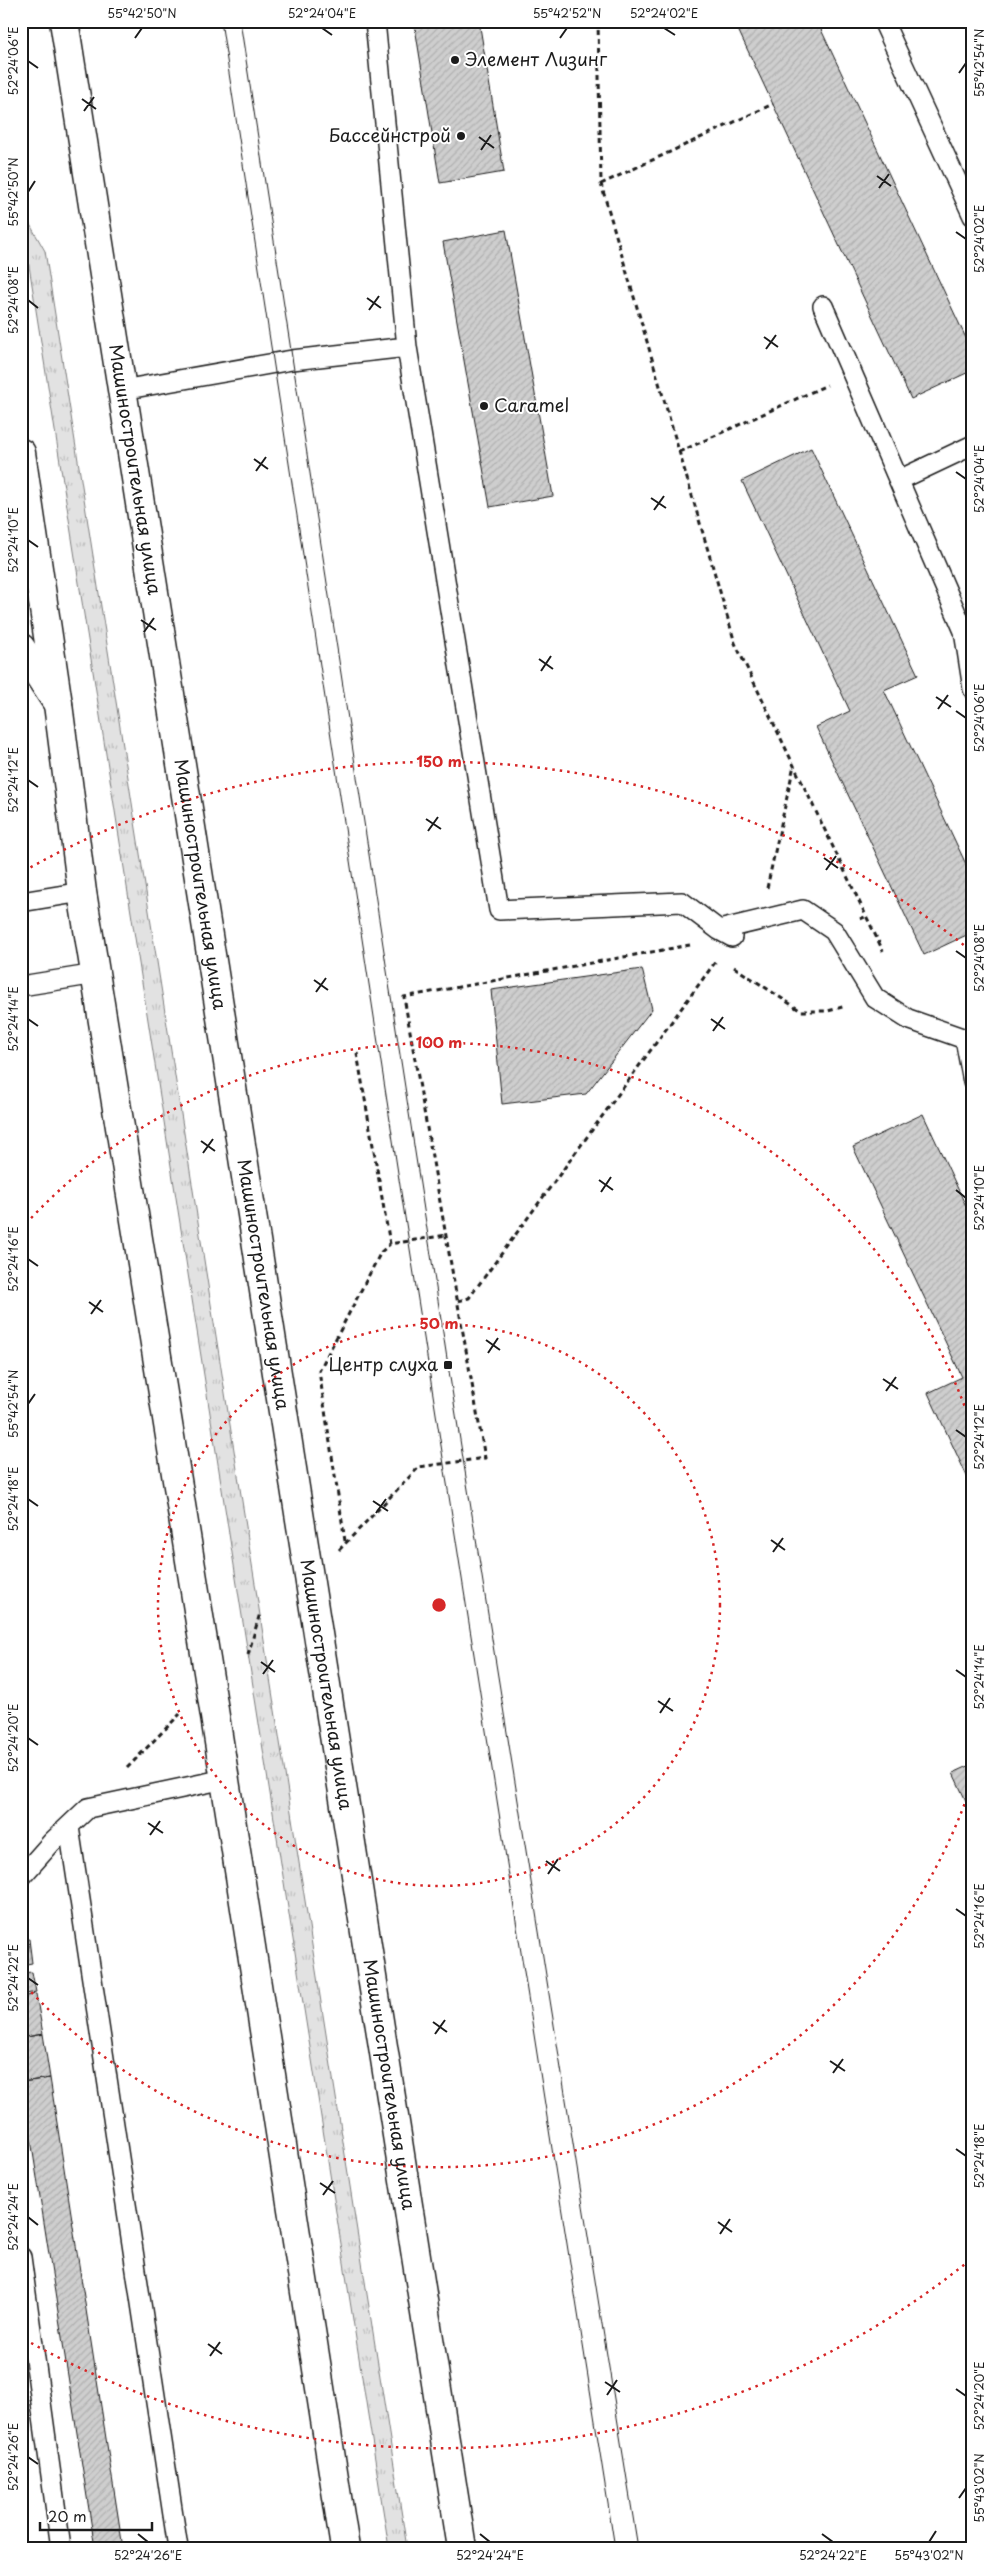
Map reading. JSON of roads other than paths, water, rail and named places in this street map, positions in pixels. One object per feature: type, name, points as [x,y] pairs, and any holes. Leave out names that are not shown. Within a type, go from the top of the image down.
[{"type":"main road","name":"Машиностроительная улица","points":[[62,26],[122,390],[462,2548]]},
{"type":"main road","points":[[21,453],[58,704],[82,892],[225,1779],[345,2548]]},
{"type":"main road","points":[[21,648],[58,704]]},
{"type":"lane","points":[[374,21],[407,347],[499,910],[682,902],[725,933],[760,920],[803,910],[834,931],[875,998],[908,1019],[969,1036],[973,1082]]},
{"type":"lane","points":[[883,21],[973,216]]},
{"type":"lane","points":[[824,306],[964,631],[973,689]]},
{"type":"lane","points":[[122,390],[292,360],[407,347]]},
{"type":"lane","points":[[899,480],[973,445]]},
{"type":"lane","points":[[21,902],[82,892]]},
{"type":"lane","points":[[21,986],[96,974]]},
{"type":"lane","points":[[21,1877],[88,1808],[225,1779]]},
{"type":"lane","points":[[69,1827],[178,2548]]},
{"type":"lane","points":[[21,2257],[61,2548]]},
{"type":"tram line","points":[[221,21],[398,1173],[615,2548]]},
{"type":"tram line","points":[[240,21],[448,1365],[638,2548]]},
{"type":"place","name":"Элемент Лизинг","points":[[455,60]]},
{"type":"place","name":"Бассейнстрой","points":[[461,136]]},
{"type":"place","name":"Caramel","points":[[484,406]]},
{"type":"place","name":"Центр слуха","points":[[448,1365]]}]
